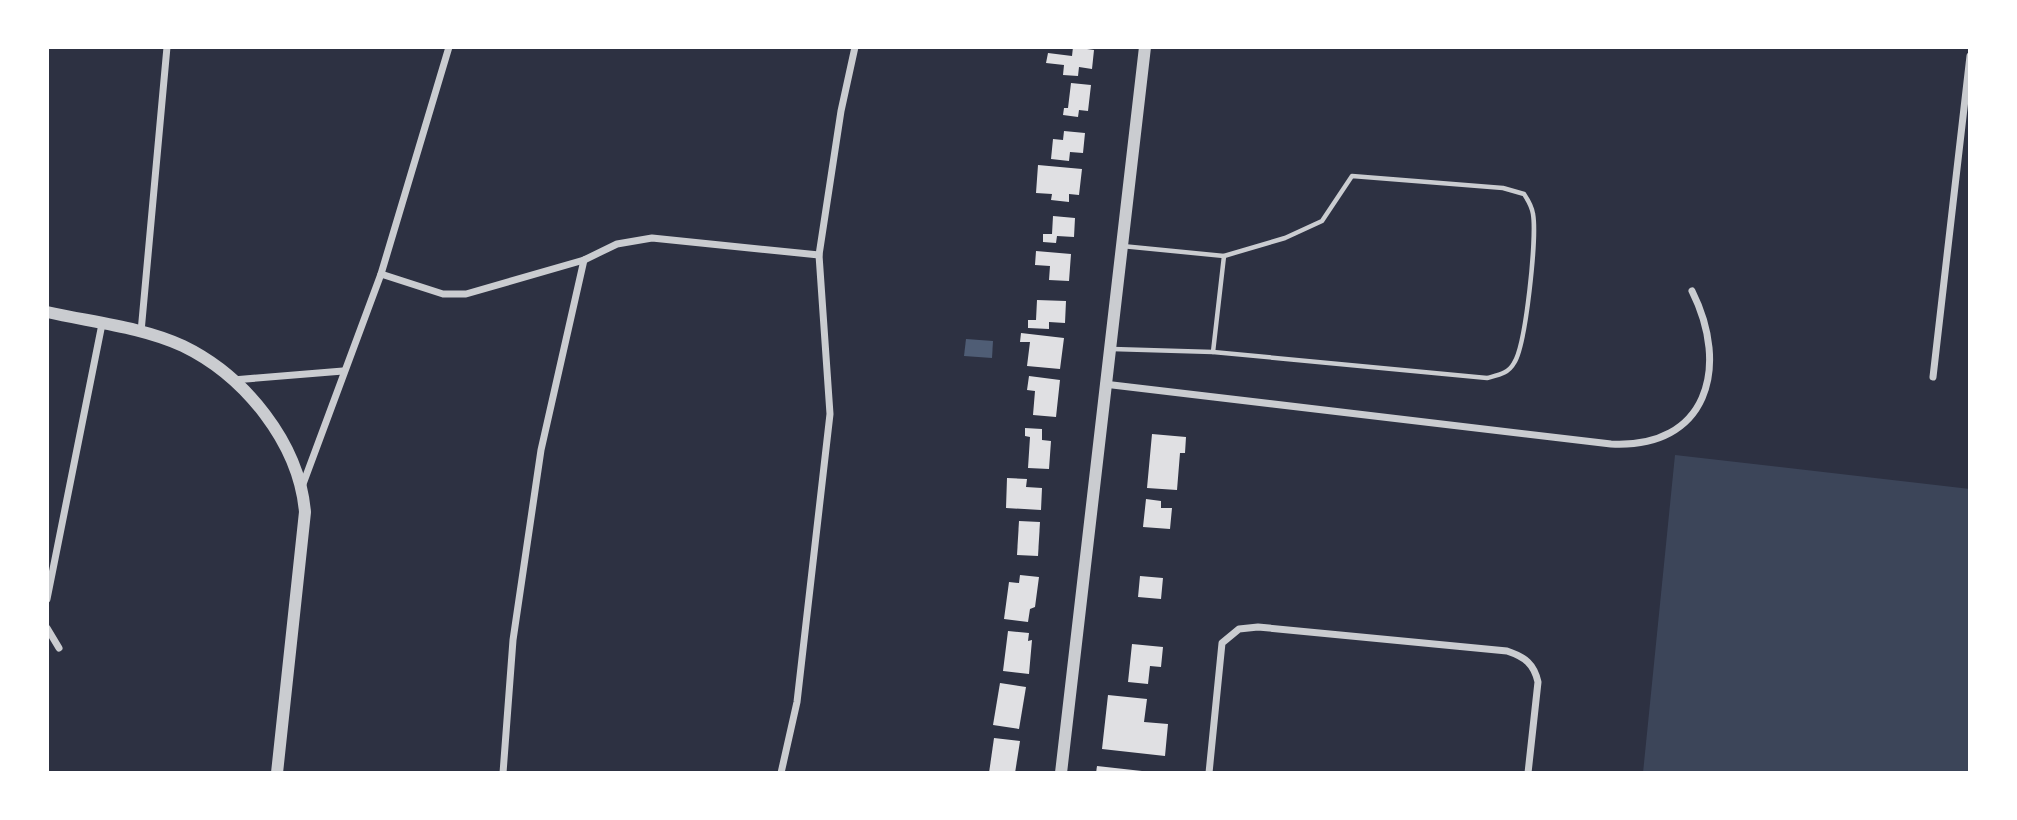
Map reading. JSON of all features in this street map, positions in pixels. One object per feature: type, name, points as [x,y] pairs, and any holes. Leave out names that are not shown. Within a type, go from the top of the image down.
[{"type":"street","points":[[141,332],[167,47]]},
{"type":"street","points":[[276,773],[303,540],[303,484],[381,274],[449,47]]},
{"type":"street","points":[[781,773],[797,702],[830,414],[819,255],[841,111],[855,47]]},
{"type":"street","points":[[1061,773],[1145,47]]},
{"type":"street","points":[[1933,377],[1970,57]]},
{"type":"street","points":[[381,274],[443,294],[466,294],[584,260],[617,244],[652,238],[819,255]]},
{"type":"street","points":[[503,773],[513,640],[541,450],[584,260]]},
{"type":"street","points":[[1104,384],[1611,444],[1653,443],[1673,434],[1687,422],[1704,391],[1709,337],[1703,314],[1692,291]]},
{"type":"street","points":[[47,312],[141,332],[183,346],[233,380],[251,399],[286,445],[303,484]]},
{"type":"street","points":[[47,598],[102,324]]},
{"type":"street","points":[[233,380],[343,371]]},
{"type":"street","points":[[1209,773],[1222,643],[1239,629],[1258,627],[1507,651],[1526,659],[1535,669],[1538,682],[1528,773]]},
{"type":"street","points":[[47,628],[59,648]]},
{"type":"lane","points":[[1108,349],[1213,352],[1487,378],[1505,374],[1515,363],[1523,341],[1534,231],[1533,211],[1524,194],[1503,188],[1352,176],[1322,221],[1285,238],[1224,256],[1121,246]]},
{"type":"lane","points":[[1213,352],[1224,256]]},
{"type":"shaded area","points":[[966,339],[993,341],[992,358],[964,356]]},
{"type":"shaded area","points":[[1675,455],[1970,489],[1970,773],[1643,773]]},
{"type":"building","points":[[1073,47],[1094,50],[1092,69],[1079,67],[1078,76],[1063,75],[1064,65],[1046,63],[1048,53],[1072,56]]},
{"type":"building","points":[[1071,83],[1091,85],[1088,111],[1079,110],[1078,117],[1063,115],[1064,108],[1068,108]]},
{"type":"building","points":[[1064,131],[1085,133],[1083,153],[1070,152],[1069,161],[1051,159],[1053,139],[1063,140]]},
{"type":"building","points":[[1038,165],[1082,169],[1079,195],[1069,194],[1069,202],[1051,200],[1052,194],[1036,193]]},
{"type":"building","points":[[1053,216],[1075,218],[1074,237],[1057,236],[1056,243],[1043,242],[1043,234],[1052,234]]},
{"type":"building","points":[[1036,251],[1071,254],[1069,281],[1049,280],[1050,266],[1035,265]]},
{"type":"building","points":[[1037,300],[1066,301],[1065,323],[1049,322],[1049,329],[1028,328],[1028,320],[1036,320]]},
{"type":"building","points":[[1021,333],[1064,338],[1060,369],[1027,366],[1030,342],[1020,342]]},
{"type":"building","points":[[1029,376],[1060,380],[1056,417],[1033,415],[1035,391],[1027,390]]},
{"type":"building","points":[[1025,428],[1042,429],[1042,440],[1051,441],[1049,469],[1028,468],[1030,437],[1025,436]]},
{"type":"building","points":[[1152,434],[1186,437],[1185,453],[1180,453],[1177,490],[1147,488]]},
{"type":"building","points":[[1007,478],[1027,479],[1026,487],[1042,488],[1041,510],[1006,508]]},
{"type":"building","points":[[1146,499],[1161,501],[1161,508],[1172,508],[1170,529],[1143,527]]},
{"type":"building","points":[[1019,521],[1040,522],[1038,556],[1017,555]]},
{"type":"building","points":[[1020,575],[1039,577],[1035,607],[1030,609],[1028,622],[1004,619],[1009,582],[1019,583]]},
{"type":"building","points":[[1140,576],[1163,578],[1161,599],[1138,597]]},
{"type":"building","points":[[1008,631],[1029,633],[1028,641],[1032,640],[1029,674],[1003,671]]},
{"type":"building","points":[[1132,644],[1163,647],[1161,667],[1150,666],[1148,684],[1128,682]]},
{"type":"building","points":[[1000,683],[1026,687],[1019,729],[993,725]]},
{"type":"building","points":[[1108,695],[1147,699],[1144,722],[1168,724],[1165,756],[1102,749]]},
{"type":"building","points":[[994,738],[1020,741],[1015,773],[989,773]]},
{"type":"building","points":[[1097,766],[1142,771],[1142,773],[1096,773]]}]
